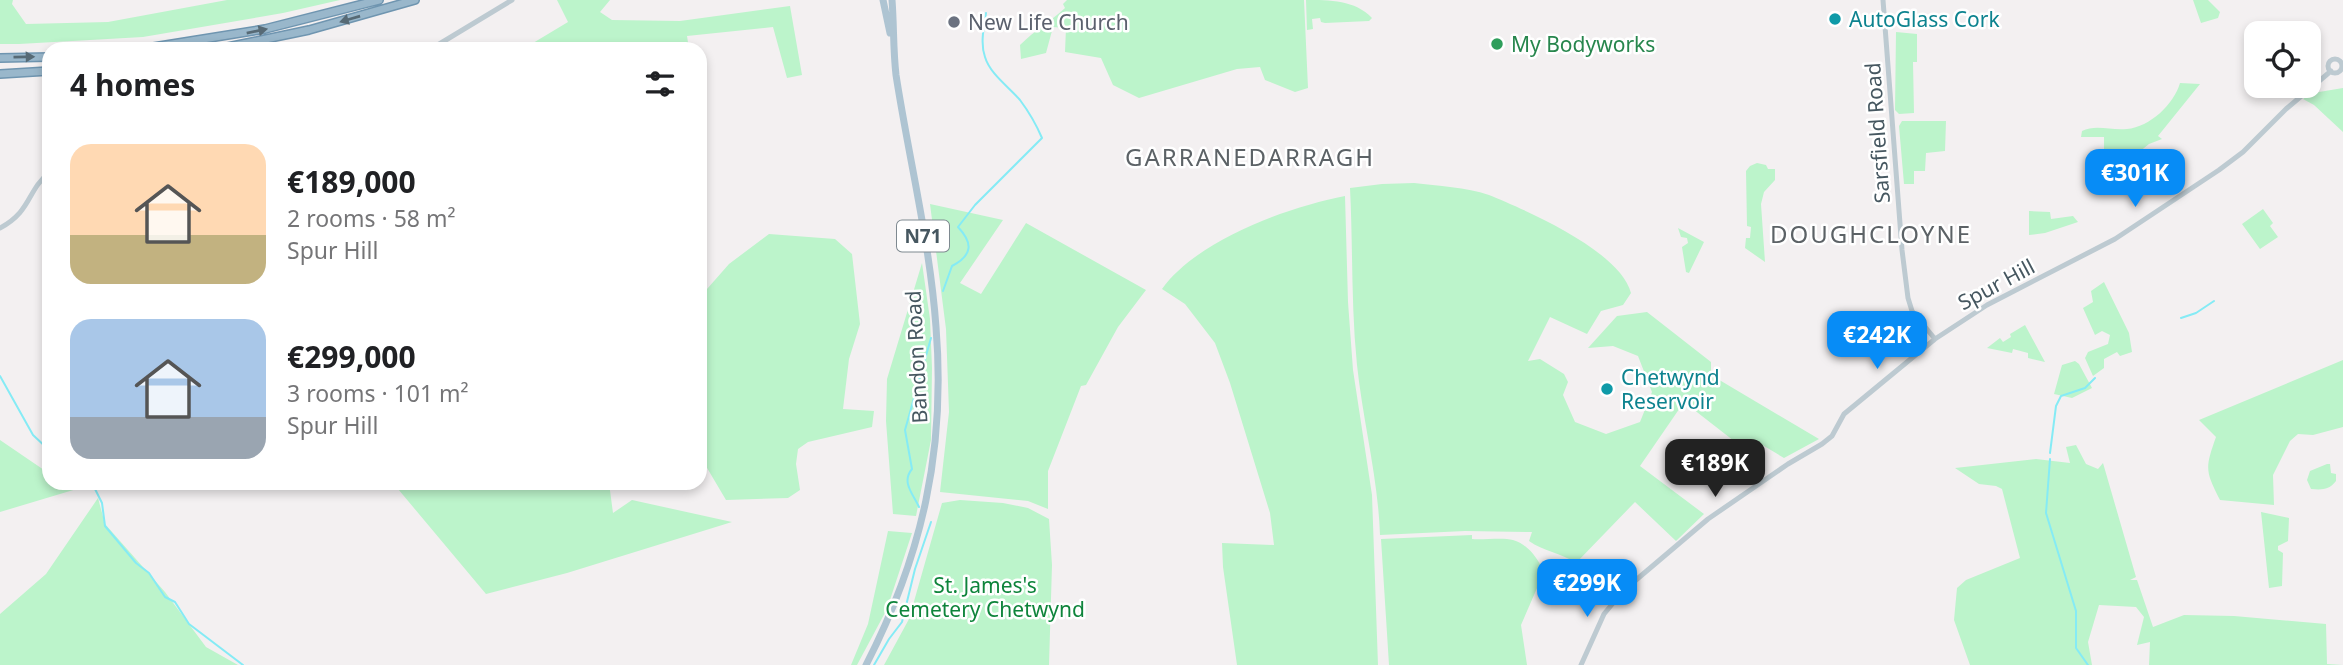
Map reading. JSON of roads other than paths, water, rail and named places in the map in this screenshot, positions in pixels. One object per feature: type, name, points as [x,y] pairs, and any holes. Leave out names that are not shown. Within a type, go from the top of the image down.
[{"type":"highway","points":[[184,42],[265,29],[379,0]]},
{"type":"highway","points":[[252,42],[309,30],[415,0]]},
{"type":"highway","points":[[0,58],[42,57]]},
{"type":"highway","points":[[0,74],[42,72]]},
{"type":"main road","name":"Bandon Road","points":[[866,665],[902,586],[922,527],[933,468],[938,417],[936,324],[903,124],[892,37],[883,0]]},
{"type":"main road","name":"Bandon Road","points":[[891,0],[892,37]]},
{"type":"street","points":[[443,42],[512,0]]},
{"type":"street","name":"Sarsfield Road","points":[[1883,0],[1900,228],[1908,298],[1912,311],[1935,339]]},
{"type":"street","points":[[2339,60],[2343,52]]},
{"type":"street","points":[[2339,60],[2342,63],[2341,70],[2331,71],[2328,67],[2330,61],[2339,60]]},
{"type":"street","name":"Spur Hill","points":[[1581,665],[1604,614],[1623,591],[1708,519],[1832,436],[1844,414],[1935,339],[1987,305],[2115,239],[2219,170],[2243,152],[2331,71]]},
{"type":"street","points":[[0,228],[21,214],[42,180]]},
{"type":"waterway","points":[[943,291],[952,266],[967,253],[968,243],[958,227],[975,205],[1042,138],[1016,95],[995,75],[987,63],[983,41],[986,13]]},
{"type":"waterway","points":[[2181,318],[2196,313],[2214,301]]},
{"type":"waterway","points":[[919,507],[908,483],[912,469],[905,430],[931,338]]},
{"type":"waterway","points":[[0,376],[33,435],[42,443]]},
{"type":"waterway","points":[[2050,453],[2056,406],[2061,396],[2085,388],[2095,378]]},
{"type":"waterway","points":[[2050,459],[2046,513],[2076,611],[2076,648],[2088,665]]},
{"type":"waterway","points":[[96,490],[102,503],[105,526],[136,563],[149,573],[165,597],[175,602],[189,624],[243,665]]},
{"type":"waterway","points":[[874,665],[902,622],[915,569],[931,522]]},
{"type":"place","name":"AutoGlass Cork","points":[[1835,19]]},
{"type":"place","name":"New Life Church","points":[[954,22]]},
{"type":"place","name":"My Bodyworks","points":[[1497,44]]},
{"type":"place","name":"Chetwynd Reservoir","points":[[1607,389]]},
{"type":"district","name":"GARRANEDARRAGH","points":[[1250,156]]},
{"type":"district","name":"DOUGHCLOYNE","points":[[1871,233]]},
{"type":"park label","name":"St. James's Cemetery Chetwynd","points":[[985,597]]}]
